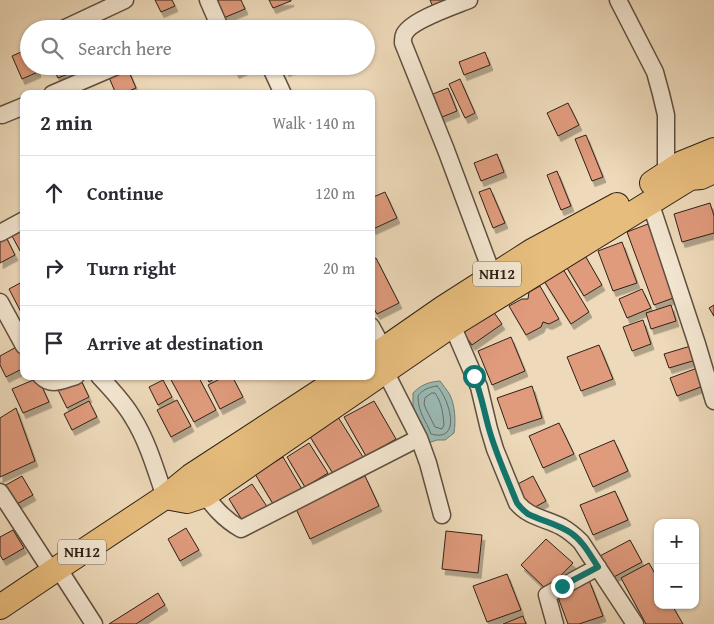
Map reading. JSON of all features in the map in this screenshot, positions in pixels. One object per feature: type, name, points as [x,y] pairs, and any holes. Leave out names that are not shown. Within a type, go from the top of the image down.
[{"type":"highway","points":[[380,360],[452,325],[650,202],[677,176],[714,150]]},
{"type":"highway","points":[[677,176],[701,177],[714,171]]},
{"type":"highway","name":"NH12","points":[[380,360],[444,308],[532,251],[677,176]]},
{"type":"highway","name":"NH12","points":[[0,608],[165,497],[191,476],[338,380]]},
{"type":"highway","points":[[165,497],[187,501],[205,495],[354,380]]},
{"type":"street","points":[[82,20],[125,0]]},
{"type":"street","points":[[208,0],[213,20]]},
{"type":"street","points":[[469,0],[420,20],[404,35],[403,43],[446,150],[493,276]]},
{"type":"street","points":[[618,0],[655,72],[662,94],[677,176]]},
{"type":"street","points":[[61,90],[96,75]]},
{"type":"street","points":[[274,75],[281,90]]},
{"type":"street","points":[[2,115],[20,108]]},
{"type":"street","points":[[650,202],[714,401]]},
{"type":"street","points":[[0,233],[20,222]]},
{"type":"street","points":[[0,302],[20,339]]},
{"type":"street","points":[[452,325],[479,387],[495,449],[517,503],[528,514],[561,527],[581,542],[635,624]]},
{"type":"street","points":[[375,341],[380,360],[419,438],[428,463],[442,516]]},
{"type":"street","points":[[44,380],[53,383],[63,380]]},
{"type":"street","points":[[102,380],[118,397],[142,433],[165,497]]},
{"type":"street","points":[[191,476],[224,517],[241,529],[419,438]]},
{"type":"street","points":[[0,492],[94,624]]},
{"type":"street","points":[[555,624],[547,595],[598,567]]},
{"type":"water","points":[[440,381],[450,395],[453,404],[454,433],[445,440],[428,443],[413,406],[413,393],[425,384]]},
{"type":"building","points":[[155,0],[172,0],[175,6],[161,12]]},
{"type":"building","points":[[213,0],[241,0],[245,9],[221,19]]},
{"type":"building","points":[[269,0],[291,0],[291,1],[273,8]]},
{"type":"building","points":[[430,0],[446,0],[433,7]]},
{"type":"building","points":[[20,52],[20,74],[12,56]]},
{"type":"building","points":[[485,52],[490,65],[464,75],[459,62]]},
{"type":"building","points":[[20,75],[31,75],[22,79]]},
{"type":"building","points":[[108,75],[130,75],[136,88],[131,90],[114,90]]},
{"type":"building","points":[[460,79],[475,113],[465,118],[449,84]]},
{"type":"building","points":[[448,88],[457,111],[442,117],[433,94]]},
{"type":"building","points":[[568,103],[579,125],[558,136],[547,113]]},
{"type":"building","points":[[586,135],[603,177],[592,181],[575,139]]},
{"type":"building","points":[[497,154],[504,172],[481,181],[474,163]]},
{"type":"building","points":[[557,171],[571,206],[561,210],[547,175]]},
{"type":"building","points":[[490,188],[505,223],[493,228],[479,192]]},
{"type":"building","points":[[385,192],[397,218],[375,228],[375,196]]},
{"type":"building","points":[[710,203],[714,216],[714,233],[682,242],[674,214]]},
{"type":"building","points":[[648,224],[676,297],[654,305],[627,232]]},
{"type":"building","points":[[20,232],[20,251],[12,236]]},
{"type":"building","points":[[4,233],[15,255],[0,263],[0,235]]},
{"type":"building","points":[[622,242],[637,283],[613,291],[598,251]]},
{"type":"building","points":[[583,252],[602,285],[584,296],[564,263]]},
{"type":"building","points":[[375,258],[399,303],[377,314],[375,311]]},
{"type":"building","points":[[560,264],[589,312],[571,324],[541,276]]},
{"type":"building","points":[[20,283],[20,310],[9,289]]},
{"type":"building","points":[[540,286],[559,319],[549,324],[543,322],[541,327],[526,335],[509,306],[522,299],[528,299],[529,292]]},
{"type":"building","points":[[642,289],[651,308],[627,318],[619,299]]},
{"type":"building","points":[[671,305],[676,321],[651,329],[646,313]]},
{"type":"building","points":[[714,305],[714,316],[709,308]]},
{"type":"building","points":[[493,311],[502,324],[472,345],[463,333]]},
{"type":"building","points":[[643,320],[651,344],[632,351],[623,327]]},
{"type":"building","points":[[511,337],[525,371],[492,385],[478,351]]},
{"type":"building","points":[[20,345],[20,370],[6,377],[0,365],[0,356]]},
{"type":"building","points":[[599,345],[613,379],[581,391],[567,357]]},
{"type":"building","points":[[694,345],[699,359],[669,368],[664,354]]},
{"type":"building","points":[[700,367],[706,385],[677,396],[670,378]]},
{"type":"building","points":[[33,380],[39,380],[49,402],[23,413],[12,389]]},
{"type":"building","points":[[72,380],[81,380],[89,397],[67,408],[57,388]]},
{"type":"building","points":[[163,380],[172,397],[158,405],[149,387]]},
{"type":"building","points":[[171,380],[200,380],[216,410],[194,422]]},
{"type":"building","points":[[218,380],[234,380],[243,397],[220,409],[208,385]]},
{"type":"building","points":[[532,386],[542,418],[508,429],[497,398]]},
{"type":"building","points":[[177,400],[191,426],[171,437],[157,410]]},
{"type":"building","points":[[89,401],[97,417],[72,430],[64,414]]},
{"type":"building","points":[[374,401],[396,439],[366,456],[344,417]]},
{"type":"building","points":[[16,408],[35,461],[0,477],[0,418]]},
{"type":"building","points":[[338,417],[363,457],[334,475],[309,435]]},
{"type":"building","points":[[559,423],[574,454],[543,468],[529,436]]},
{"type":"building","points":[[614,440],[628,471],[593,487],[579,455]]},
{"type":"building","points":[[309,443],[328,473],[305,487],[287,457]]},
{"type":"building","points":[[283,457],[303,491],[275,507],[255,474]]},
{"type":"building","points":[[22,476],[33,495],[15,505],[4,486]]},
{"type":"building","points":[[365,476],[379,506],[310,539],[296,509]]},
{"type":"building","points":[[533,476],[546,501],[528,511],[514,486]]},
{"type":"building","points":[[252,484],[268,508],[244,523],[229,499]]},
{"type":"building","points":[[615,491],[628,520],[593,535],[580,505]]},
{"type":"building","points":[[186,528],[199,550],[180,561],[168,539]]},
{"type":"building","points":[[13,530],[24,548],[3,560],[0,555],[0,537]]},
{"type":"building","points":[[446,531],[482,535],[478,573],[442,569]]},
{"type":"building","points":[[546,539],[573,563],[547,590],[521,565]]},
{"type":"building","points":[[630,540],[642,562],[610,579],[598,557]]},
{"type":"building","points":[[649,563],[654,572],[654,609],[674,609],[683,624],[646,624],[621,578]]},
{"type":"building","points":[[507,574],[521,610],[487,622],[473,586]]},
{"type":"building","points":[[589,580],[603,616],[579,624],[568,624],[556,592]]},
{"type":"building","points":[[158,593],[165,605],[136,624],[109,624]]},
{"type":"building","points":[[523,616],[526,624],[503,624]]},
{"type":"route","points":[[474,376],[479,387],[495,449],[517,503],[528,514],[561,527],[572,534],[581,542],[598,567],[562,586]]}]
